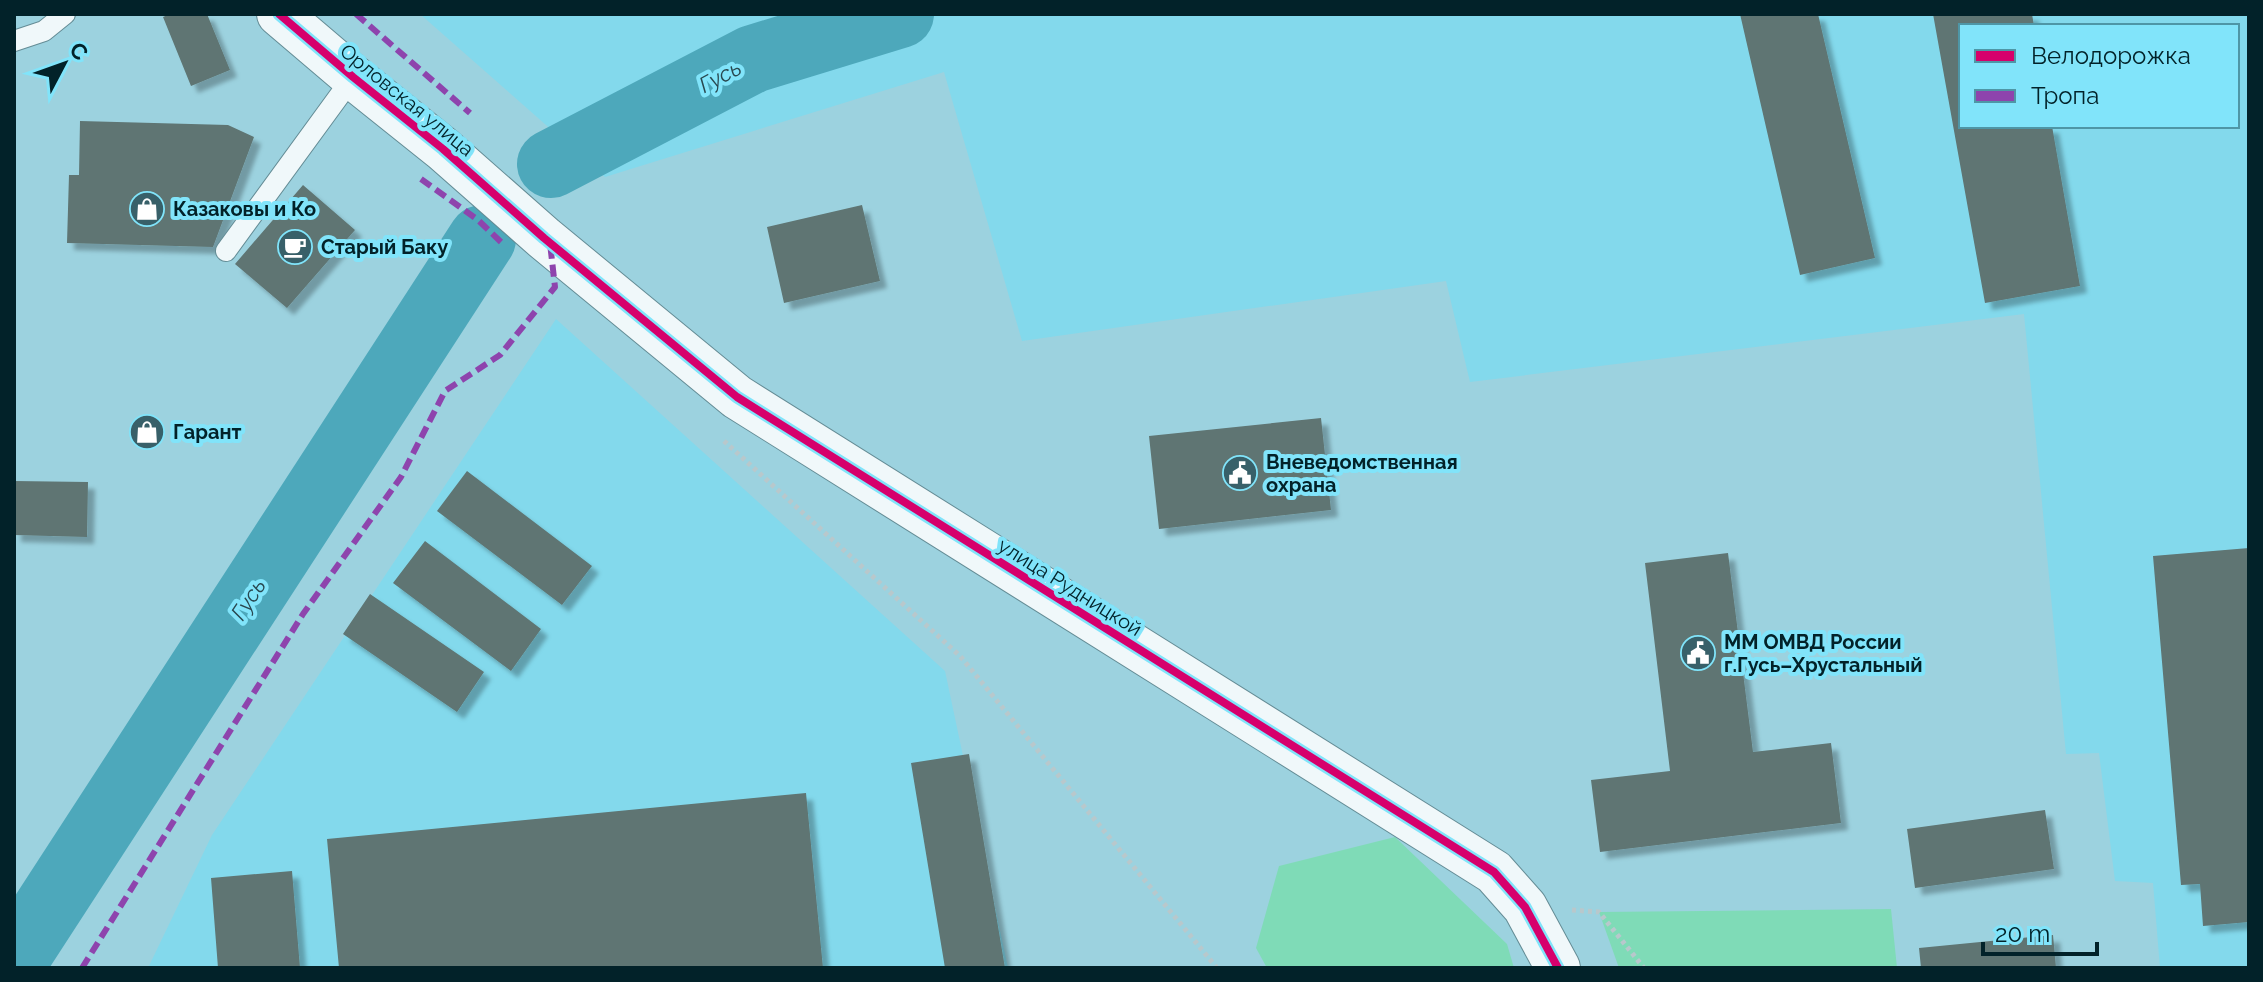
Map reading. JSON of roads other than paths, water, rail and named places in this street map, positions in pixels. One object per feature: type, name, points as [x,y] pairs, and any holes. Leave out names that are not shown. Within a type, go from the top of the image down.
[{"type":"street","name":"Орловская улица","points":[[279,14],[443,149],[550,243]]},
{"type":"street","name":"улица Рудницкой","points":[[550,243],[737,397],[1494,872],[1525,907],[1558,968]]},
{"type":"lane","points":[[14,41],[44,31],[65,14]]},
{"type":"lane","points":[[226,251],[353,77]]},
{"type":"waterway","name":"Гусь","points":[[551,164],[753,59],[900,14]]},
{"type":"waterway","name":"Гусь","points":[[14,960],[482,239]]},
{"type":"place","name":"Казаковы и Ко","points":[[147,209]]},
{"type":"place","name":"Старый Баку","points":[[295,247]]},
{"type":"place","name":"Гарант","points":[[147,432]]},
{"type":"place","name":"Вневедомственная охрана","points":[[1240,473]]},
{"type":"place","name":"ММ ОМВД России г.Гусь–Хрустальный","points":[[1698,653]]}]
